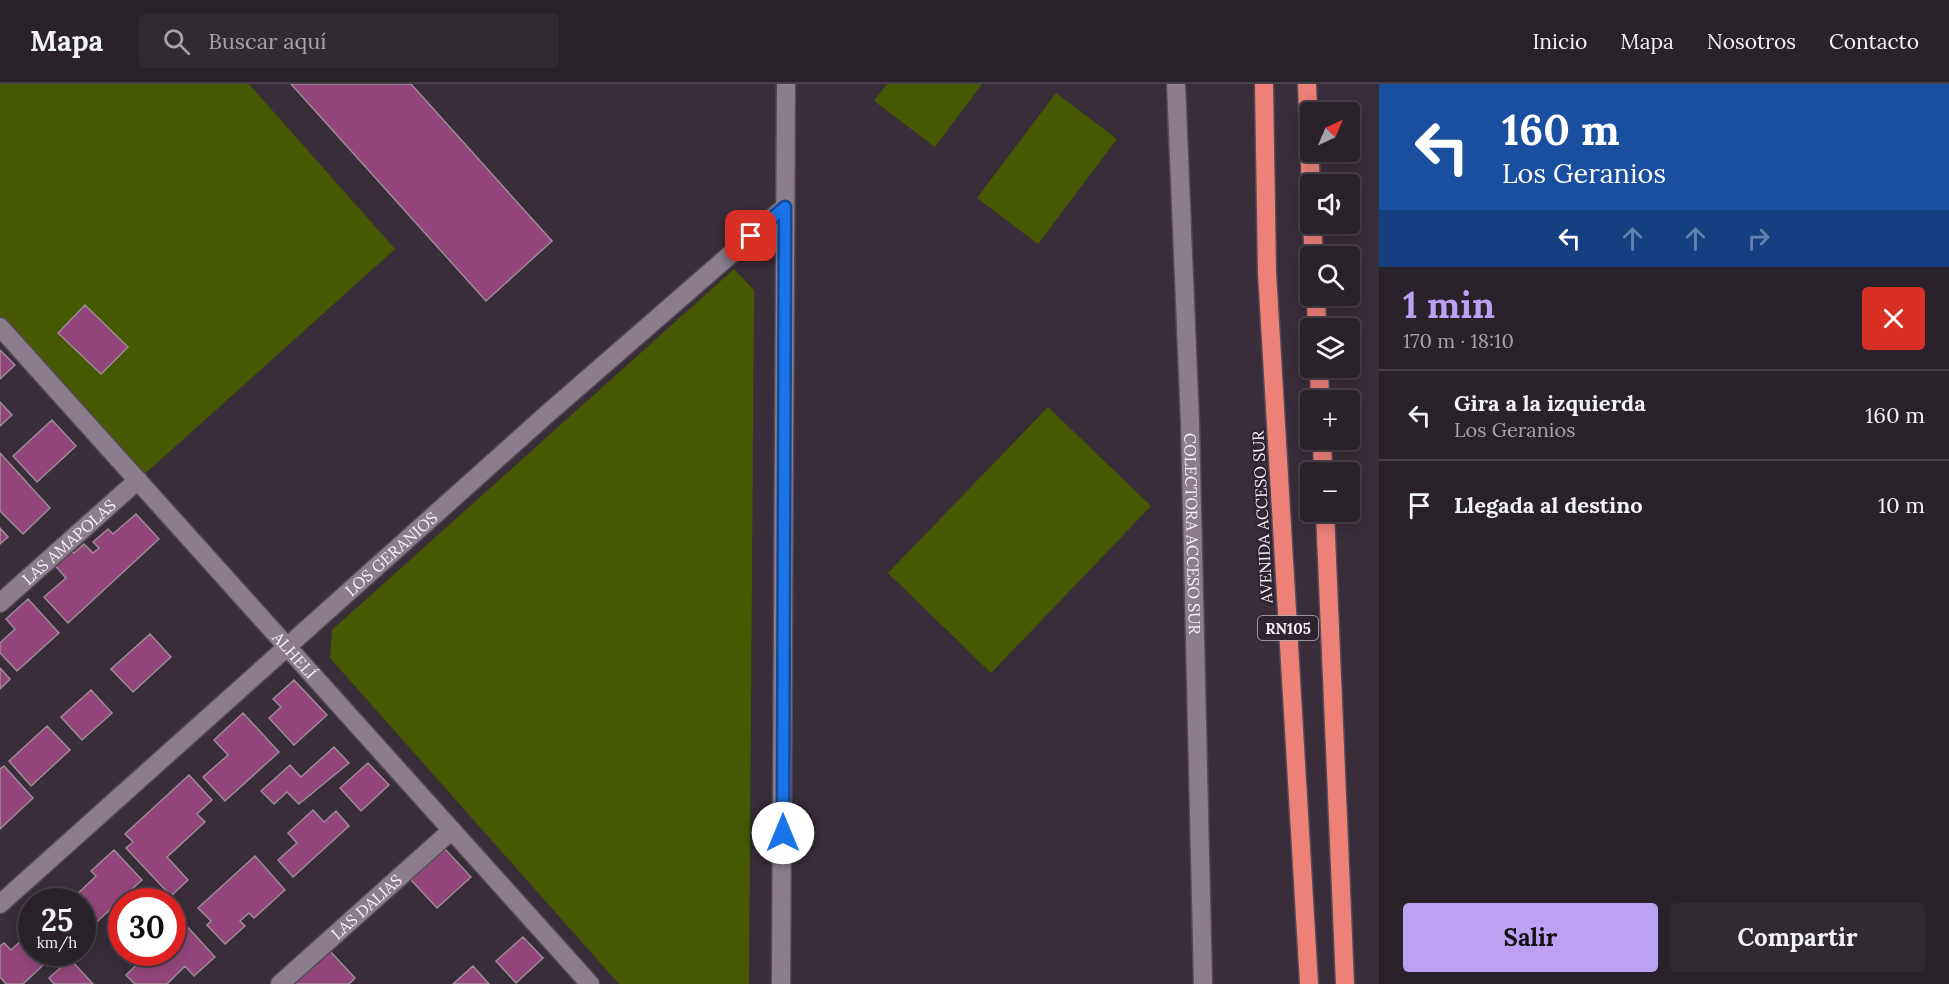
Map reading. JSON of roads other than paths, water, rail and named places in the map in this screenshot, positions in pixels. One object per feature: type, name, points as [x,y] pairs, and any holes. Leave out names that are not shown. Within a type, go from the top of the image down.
[{"type":"highway","name":"AVENIDA ACCESO SUR","points":[[1264,84],[1267,272],[1309,984]]},
{"type":"highway","points":[[1306,84],[1310,174]]},
{"type":"highway","name":"RN105","points":[[1325,522],[1345,984]]},
{"type":"street","points":[[781,984],[786,84]]},
{"type":"street","name":"COLECTORA ACCESO SUR","points":[[1176,84],[1191,423],[1203,984]]},
{"type":"street","name":"LOS GERANIOS","points":[[0,904],[546,415],[785,207]]},
{"type":"street","name":"ALHELÍ","points":[[0,327],[590,984]]},
{"type":"street","name":"LAS AMAPOLAS","points":[[0,603],[138,480]]},
{"type":"street","name":"LAS DALIAS","points":[[279,984],[452,830]]}]
